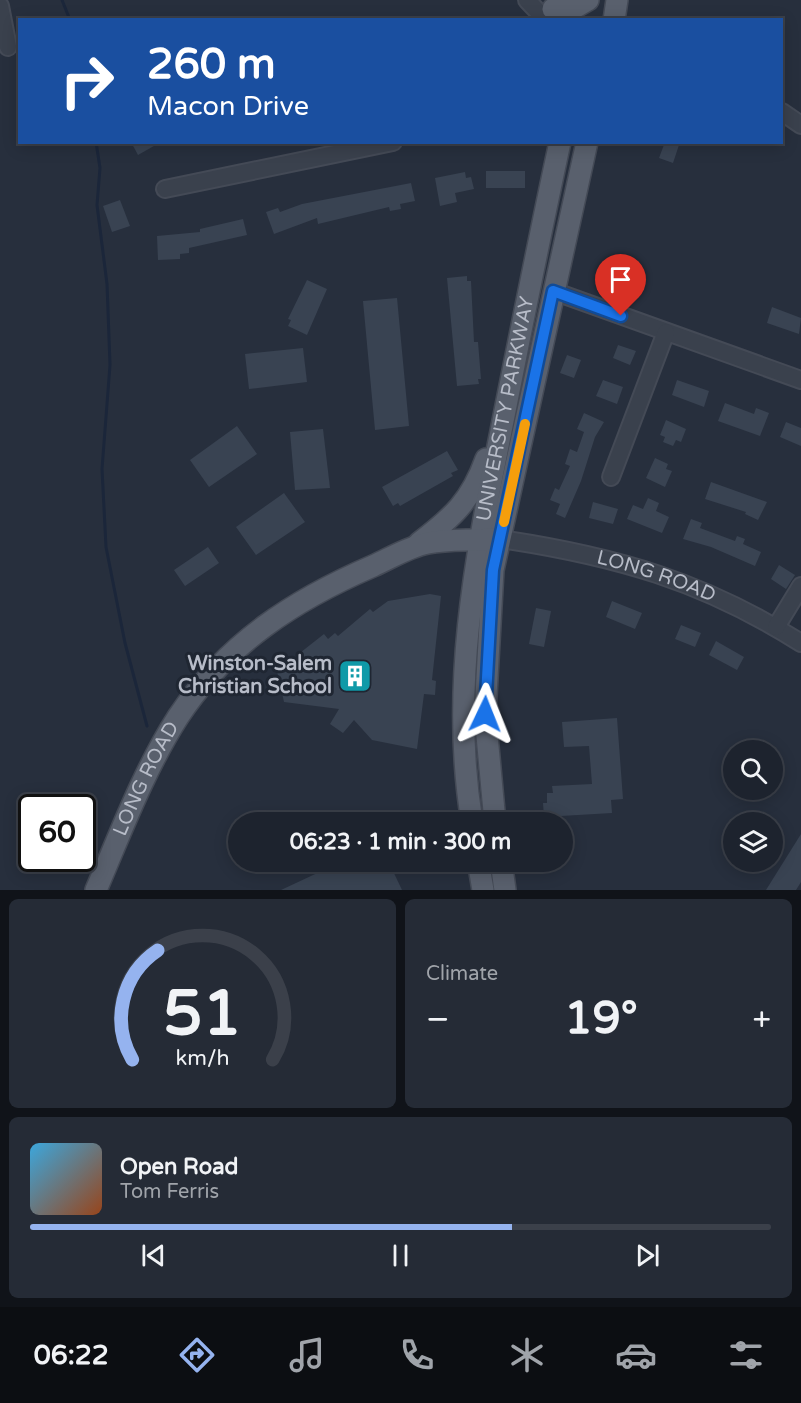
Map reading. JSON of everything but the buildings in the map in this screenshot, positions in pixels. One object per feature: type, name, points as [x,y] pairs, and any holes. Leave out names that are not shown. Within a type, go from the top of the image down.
[{"type":"main road","points":[[550,14],[576,7],[588,0]]},
{"type":"main road","points":[[590,18],[594,0]]},
{"type":"main road","points":[[614,18],[618,0]]},
{"type":"main road","name":"UNIVERSITY PARKWAY","points":[[471,812],[463,735],[464,669],[478,546],[560,144]]},
{"type":"main road","name":"UNIVERSITY PARKWAY","points":[[494,812],[485,714],[493,570],[586,144]]},
{"type":"main road","points":[[413,547],[446,523],[461,508],[473,489],[492,443],[501,433]]},
{"type":"main road","name":"LONG ROAD","points":[[388,559],[436,550],[478,546],[501,539]]},
{"type":"main road","name":"LONG ROAD","points":[[96,890],[165,739],[197,690],[221,661],[248,637],[294,605],[413,547],[452,540],[478,546]]},
{"type":"main road","points":[[480,872],[483,890]]},
{"type":"main road","points":[[503,872],[505,890]]},
{"type":"street","points":[[526,0],[550,14]]},
{"type":"street","points":[[0,6],[8,47]]},
{"type":"street","points":[[783,113],[801,125]]},
{"type":"street","points":[[165,189],[383,144]]},
{"type":"street","points":[[553,291],[801,380]]},
{"type":"street","points":[[611,477],[666,332]]},
{"type":"street","name":"LONG ROAD","points":[[501,539],[607,557],[661,574],[722,598],[801,643]]},
{"type":"street","points":[[776,627],[801,586]]},
{"type":"waterway","points":[[62,0],[69,18]]},
{"type":"waterway","points":[[96,144],[100,168],[97,205],[107,284],[110,365],[102,469],[106,547],[125,643],[147,726]]},
{"type":"slow traffic","points":[[504,522],[525,424]]},
{"type":"place","name":"Winston-Salem Christian School","points":[[355,676]]},
{"type":"route","points":[[485,714],[493,570],[553,291],[621,316]]}]
